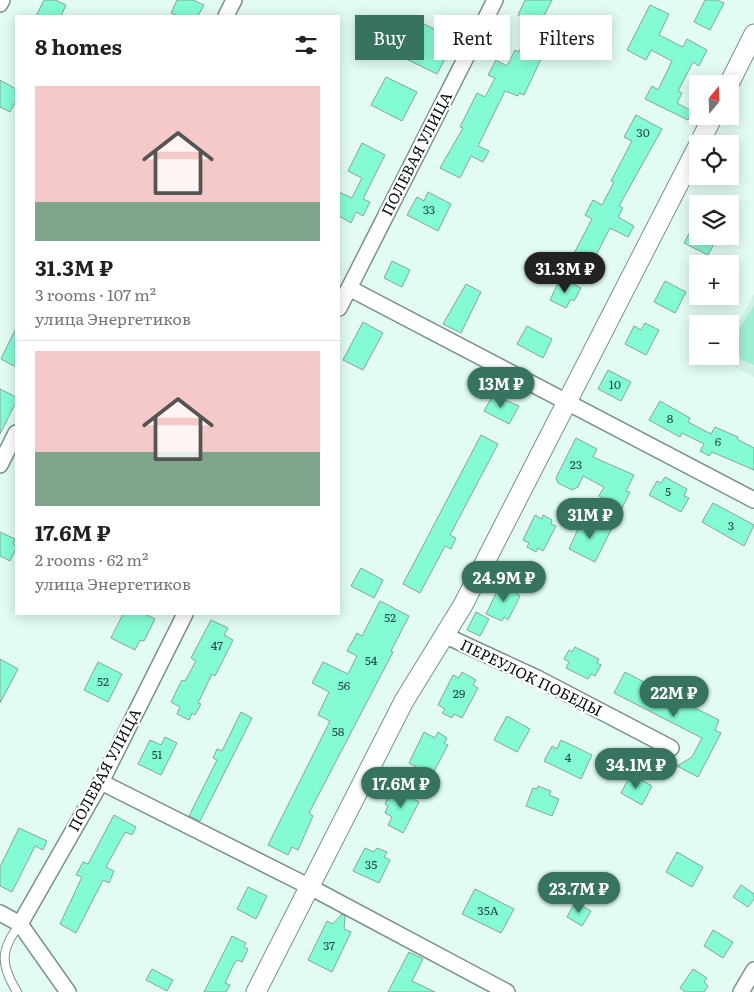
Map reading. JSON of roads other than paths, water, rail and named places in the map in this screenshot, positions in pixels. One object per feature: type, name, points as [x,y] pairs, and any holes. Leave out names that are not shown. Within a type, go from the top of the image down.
[{"type":"street","points":[[0,4],[2,0]]},
{"type":"street","points":[[226,15],[234,0]]},
{"type":"street","name":"ПОЛЕВАЯ УЛИЦА","points":[[340,306],[495,0]]},
{"type":"street","points":[[734,75],[754,34]]},
{"type":"street","points":[[256,992],[404,701],[463,605],[689,163]]},
{"type":"street","points":[[348,288],[754,500]]},
{"type":"street","points":[[0,465],[15,435]]},
{"type":"street","name":"ПОЛЕВАЯ УЛИЦА","points":[[20,924],[101,782],[184,615]]},
{"type":"street","name":"ПЕРЕУЛОК ПОБЕДЫ","points":[[444,635],[537,678],[672,748]]},
{"type":"street","points":[[101,782],[310,886],[507,992]]},
{"type":"street","points":[[0,913],[20,924],[68,992]]},
{"type":"street","points":[[741,992],[754,970]]},
{"type":"lane","points":[[17,992],[10,982],[1,957],[7,939],[20,924]]}]
